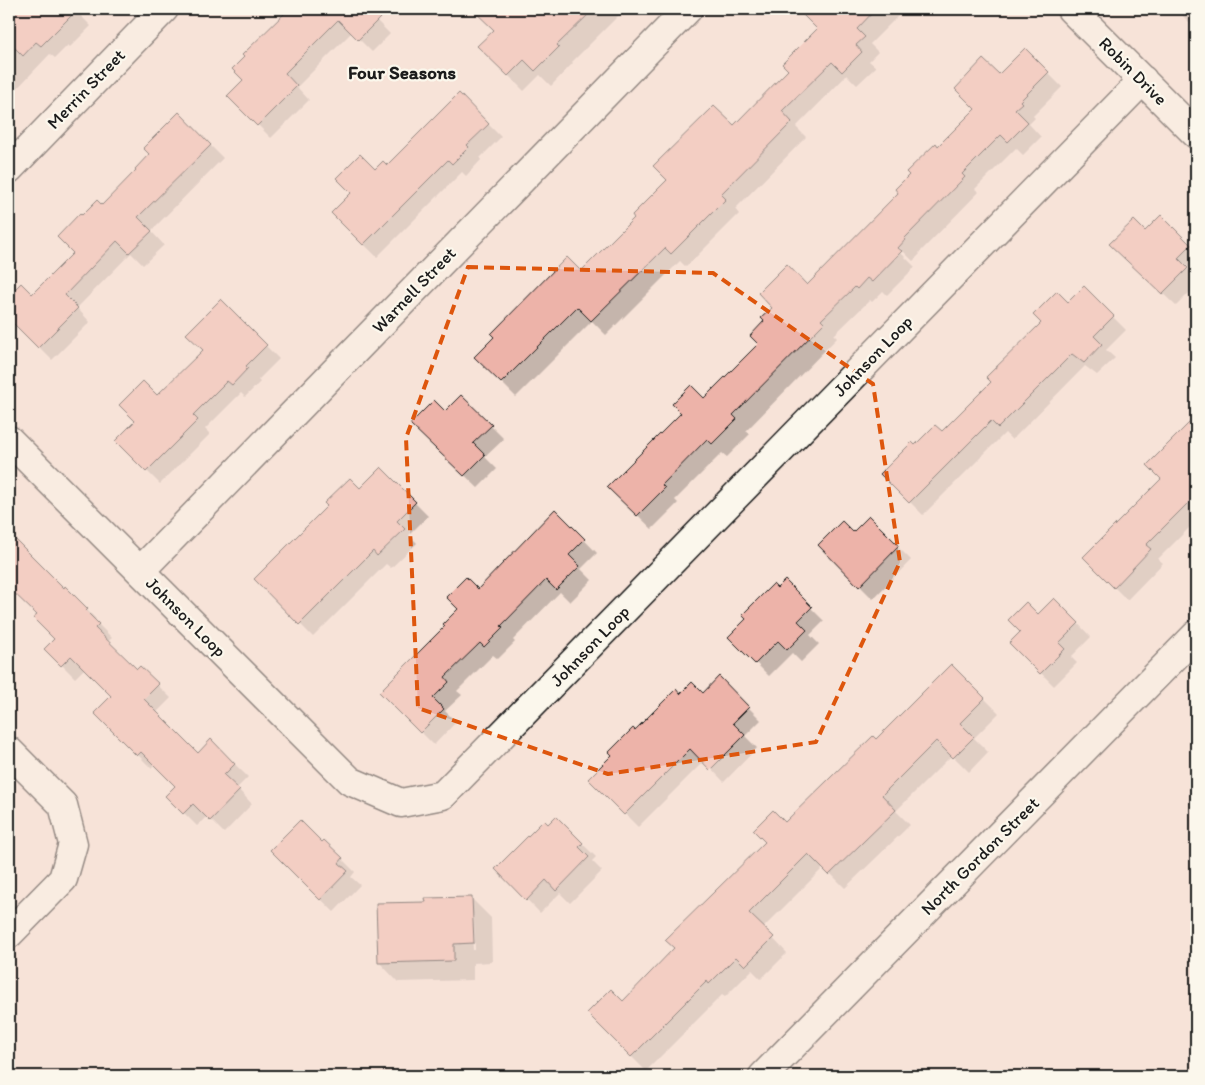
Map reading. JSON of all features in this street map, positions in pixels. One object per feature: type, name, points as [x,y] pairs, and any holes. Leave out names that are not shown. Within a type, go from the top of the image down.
[{"type":"street","name":"Merrin Street","points":[[9,169],[164,9]]},
{"type":"street","name":"Warnell Street","points":[[140,571],[688,9]]},
{"type":"street","name":"Robin Drive","points":[[1070,9],[1196,134]]},
{"type":"street","name":"Johnson Loop","points":[[9,440],[350,781],[401,804],[443,796],[1143,80]]},
{"type":"street","name":"North Gordon Street","points":[[763,1076],[1196,635]]},
{"type":"street","points":[[9,751],[63,805],[73,844],[63,879],[9,934]]},
{"type":"highlighted area","points":[[468,267],[713,273],[873,384],[900,562],[816,742],[608,774],[418,708],[406,438]]},
{"type":"building","points":[[9,9],[78,9],[41,46],[36,42],[23,56],[9,42]]},
{"type":"building","points":[[289,9],[389,9],[358,40],[338,20],[285,73],[297,86],[257,126],[227,96],[243,80],[232,69],[244,57],[242,55]]},
{"type":"building","points":[[472,9],[594,9],[557,45],[559,47],[535,71],[524,60],[508,76],[477,46],[494,30]]},
{"type":"building","points":[[797,9],[876,9],[857,29],[865,37],[856,45],[862,52],[842,72],[832,62],[782,111],[792,122],[721,194],[726,199],[671,254],[665,248],[591,321],[577,307],[501,383],[474,357],[494,337],[491,334],[567,257],[581,271],[634,218],[632,215],[667,180],[653,166],[714,106],[734,125],[788,70],[782,64],[817,29]]},
{"type":"building","points":[[1025,48],[1049,72],[1020,101],[1022,103],[1015,109],[1028,122],[1008,142],[1001,135],[962,174],[965,177],[905,238],[898,248],[902,251],[872,282],[867,278],[821,320],[824,323],[733,415],[737,419],[712,444],[707,439],[662,485],[665,488],[637,516],[607,487],[681,413],[672,404],[691,385],[704,398],[758,344],[750,336],[764,321],[761,318],[772,308],[758,293],[787,264],[807,285],[898,193],[895,189],[909,175],[906,172],[936,143],[938,146],[975,109],[955,89],[983,59],[999,74]]},
{"type":"building","points":[[459,93],[489,124],[467,145],[469,147],[452,164],[448,160],[363,245],[331,213],[351,193],[336,178],[360,154],[375,169],[383,161],[387,165]]},
{"type":"building","points":[[179,112],[211,145],[138,217],[152,231],[129,253],[117,241],[65,295],[78,308],[38,348],[9,319],[9,295],[21,283],[32,294],[73,253],[57,237],[80,213],[82,215],[97,200],[102,205],[149,154],[143,148]]},
{"type":"building","points":[[1161,215],[1191,245],[1178,258],[1188,268],[1162,294],[1109,244],[1134,220],[1145,231]]},
{"type":"building","points":[[1084,286],[1114,316],[1094,336],[1102,344],[1084,363],[1072,354],[998,428],[991,421],[909,503],[880,474],[912,442],[915,445],[935,425],[942,431],[991,382],[986,377],[1041,323],[1033,315],[1057,291],[1068,302]]},
{"type":"building","points":[[221,299],[267,345],[246,366],[248,368],[232,385],[227,381],[193,415],[198,420],[146,472],[115,441],[135,421],[119,405],[143,381],[157,395],[203,350],[186,334]]},
{"type":"building","points":[[461,395],[492,425],[473,443],[485,455],[464,476],[410,424],[434,400],[445,411]]},
{"type":"building","points":[[1196,416],[1196,495],[1146,545],[1151,549],[1114,588],[1083,557],[1161,479],[1147,465]]},
{"type":"building","points":[[381,467],[416,502],[397,521],[405,529],[377,556],[373,551],[299,625],[254,579],[327,506],[324,503],[350,478],[360,488]]},
{"type":"building","points":[[555,509],[585,539],[569,555],[580,566],[556,590],[546,580],[501,626],[503,628],[484,647],[480,643],[445,677],[449,682],[433,698],[444,709],[420,733],[379,692],[445,626],[443,624],[458,609],[446,597],[466,577],[478,589]]},
{"type":"building","points":[[869,516],[899,546],[859,587],[818,545],[842,521],[853,532]]},
{"type":"building","points":[[9,533],[64,588],[65,586],[88,609],[86,611],[99,624],[95,628],[137,669],[140,666],[159,684],[144,699],[198,753],[211,739],[235,764],[224,775],[240,790],[210,821],[193,804],[183,814],[165,796],[175,786],[141,752],[137,756],[94,713],[111,696],[71,656],[61,666],[44,649],[54,639],[33,618],[37,615],[9,588]]},
{"type":"building","points":[[785,580],[812,607],[798,621],[807,630],[787,650],[778,641],[755,664],[728,637],[746,619],[742,615],[773,584],[777,588]]},
{"type":"building","points":[[1054,598],[1079,623],[1059,643],[1065,649],[1040,674],[1009,643],[1020,632],[1008,620],[1026,602],[1038,614]]},
{"type":"building","points":[[951,664],[985,698],[960,723],[974,737],[953,758],[936,741],[882,795],[896,810],[829,875],[808,854],[749,913],[774,937],[745,966],[736,957],[709,984],[707,981],[631,1057],[587,1013],[611,989],[623,1001],[674,948],[665,940],[765,842],[753,830],[773,810],[785,822],[873,736],[876,739]]},
{"type":"building","points":[[719,676],[749,707],[733,723],[745,735],[710,770],[690,749],[624,815],[588,779],[612,755],[609,752],[633,728],[635,730],[676,689],[680,694],[692,682],[703,693]]},
{"type":"building","points":[[556,816],[583,843],[579,847],[589,857],[556,891],[546,880],[526,901],[495,869],[544,820],[548,824]]},
{"type":"building","points":[[300,820],[322,842],[324,840],[343,858],[339,863],[348,871],[320,900],[270,850]]},
{"type":"building","points":[[472,897],[474,943],[454,944],[454,961],[378,963],[376,903],[426,902],[425,898]]},
{"type":"district","name":"Four Seasons","points":[[402,72]]}]
